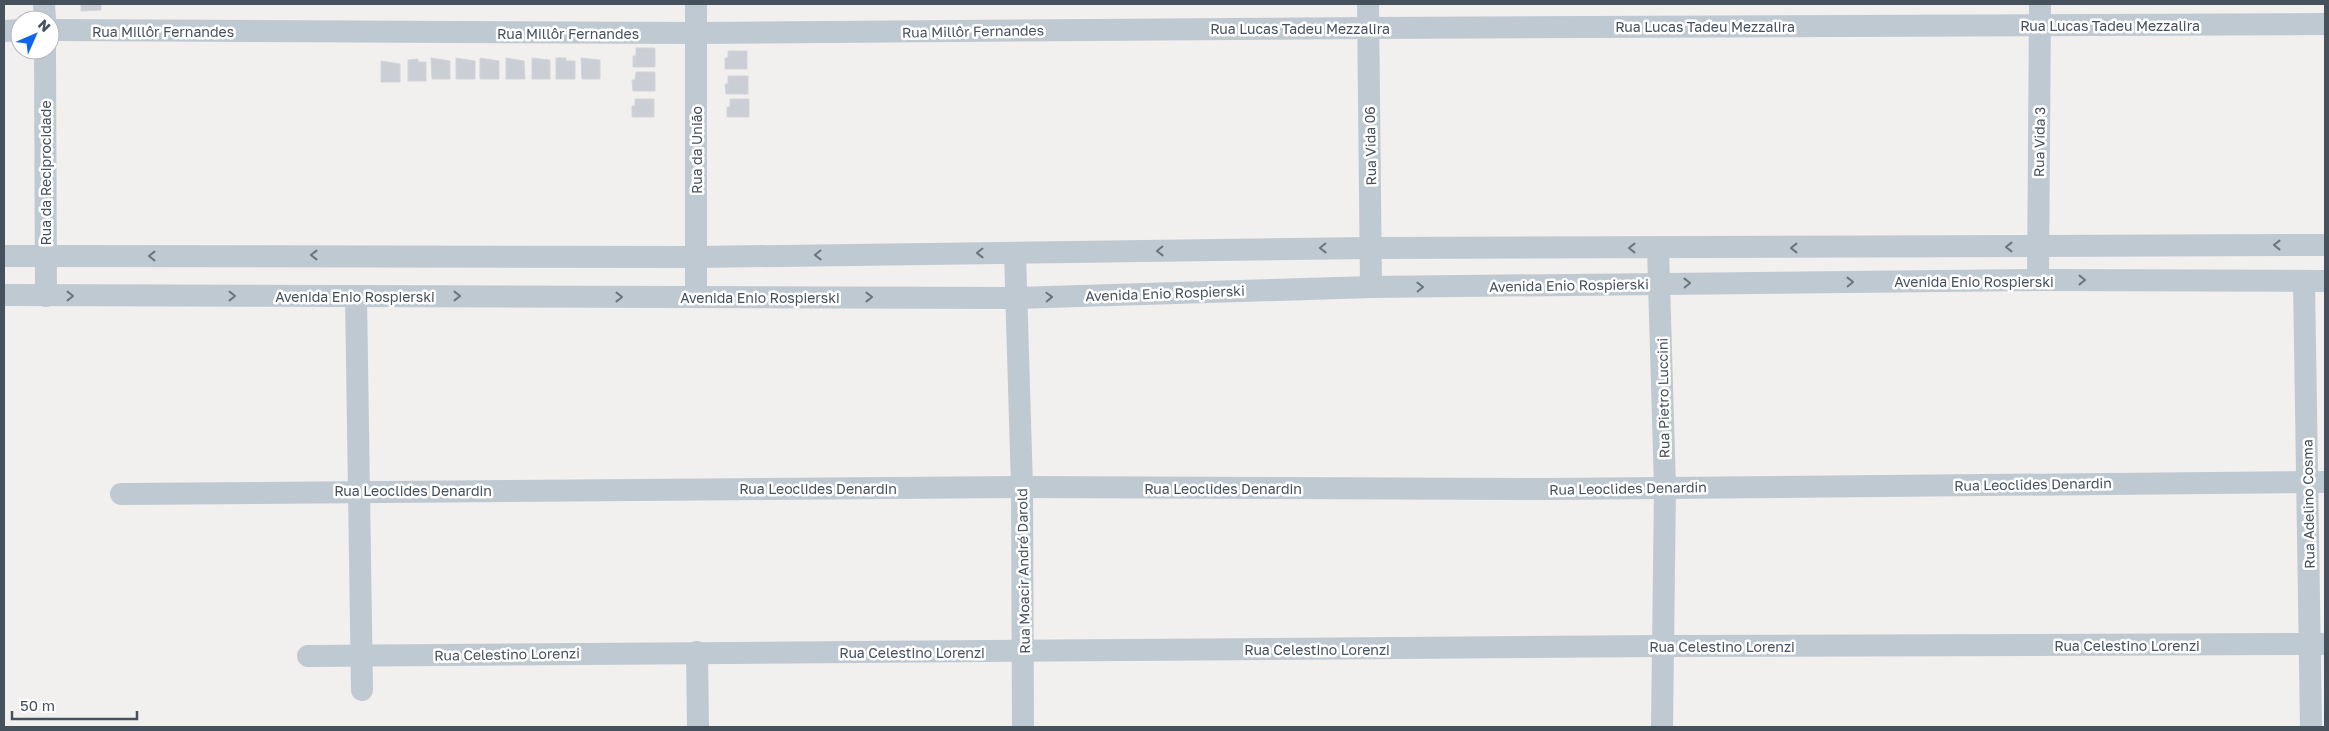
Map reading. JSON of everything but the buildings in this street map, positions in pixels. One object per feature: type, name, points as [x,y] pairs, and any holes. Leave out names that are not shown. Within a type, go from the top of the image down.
[{"type":"street","name":"Rua da União","points":[[696,4],[696,297]]},
{"type":"street","name":"Rua Vida 06","points":[[1368,4],[1371,287]]},
{"type":"street","name":"Rua Lucas Tadeu Mezzalira","points":[[1086,30],[1369,28],[2040,14],[2325,24]]},
{"type":"street","name":"Rua Vida 3","points":[[2038,280],[2040,14]]},
{"type":"street","name":"Rua Millôr Fernandes","points":[[60,30],[696,33],[1086,30]]},
{"type":"street","name":"Rua da Reciprocidade","points":[[45,60],[46,296]]},
{"type":"street","points":[[4,256],[697,257],[1372,248],[2325,245]]},
{"type":"street","name":"Rua Pietro Luccini","points":[[1658,248],[1665,488],[1662,727]]},
{"type":"street","name":"Rua Moacir André Darold","points":[[1015,253],[1022,487],[1023,727]]},
{"type":"street","name":"Avenida Enio Rospierski","points":[[4,296],[1016,298],[1371,287],[2038,280],[2315,281]]},
{"type":"street","name":"Rua Adelino Cosma","points":[[2311,727],[2318,644],[2315,281]]},
{"type":"street","points":[[356,296],[362,690]]},
{"type":"street","name":"Rua Leoclides Denardin","points":[[121,494],[1022,487],[1665,488],[2316,482]]},
{"type":"street","name":"Rua Celestino Lorenzi","points":[[308,656],[1662,646],[2318,644]]},
{"type":"street","points":[[697,652],[698,727]]}]
